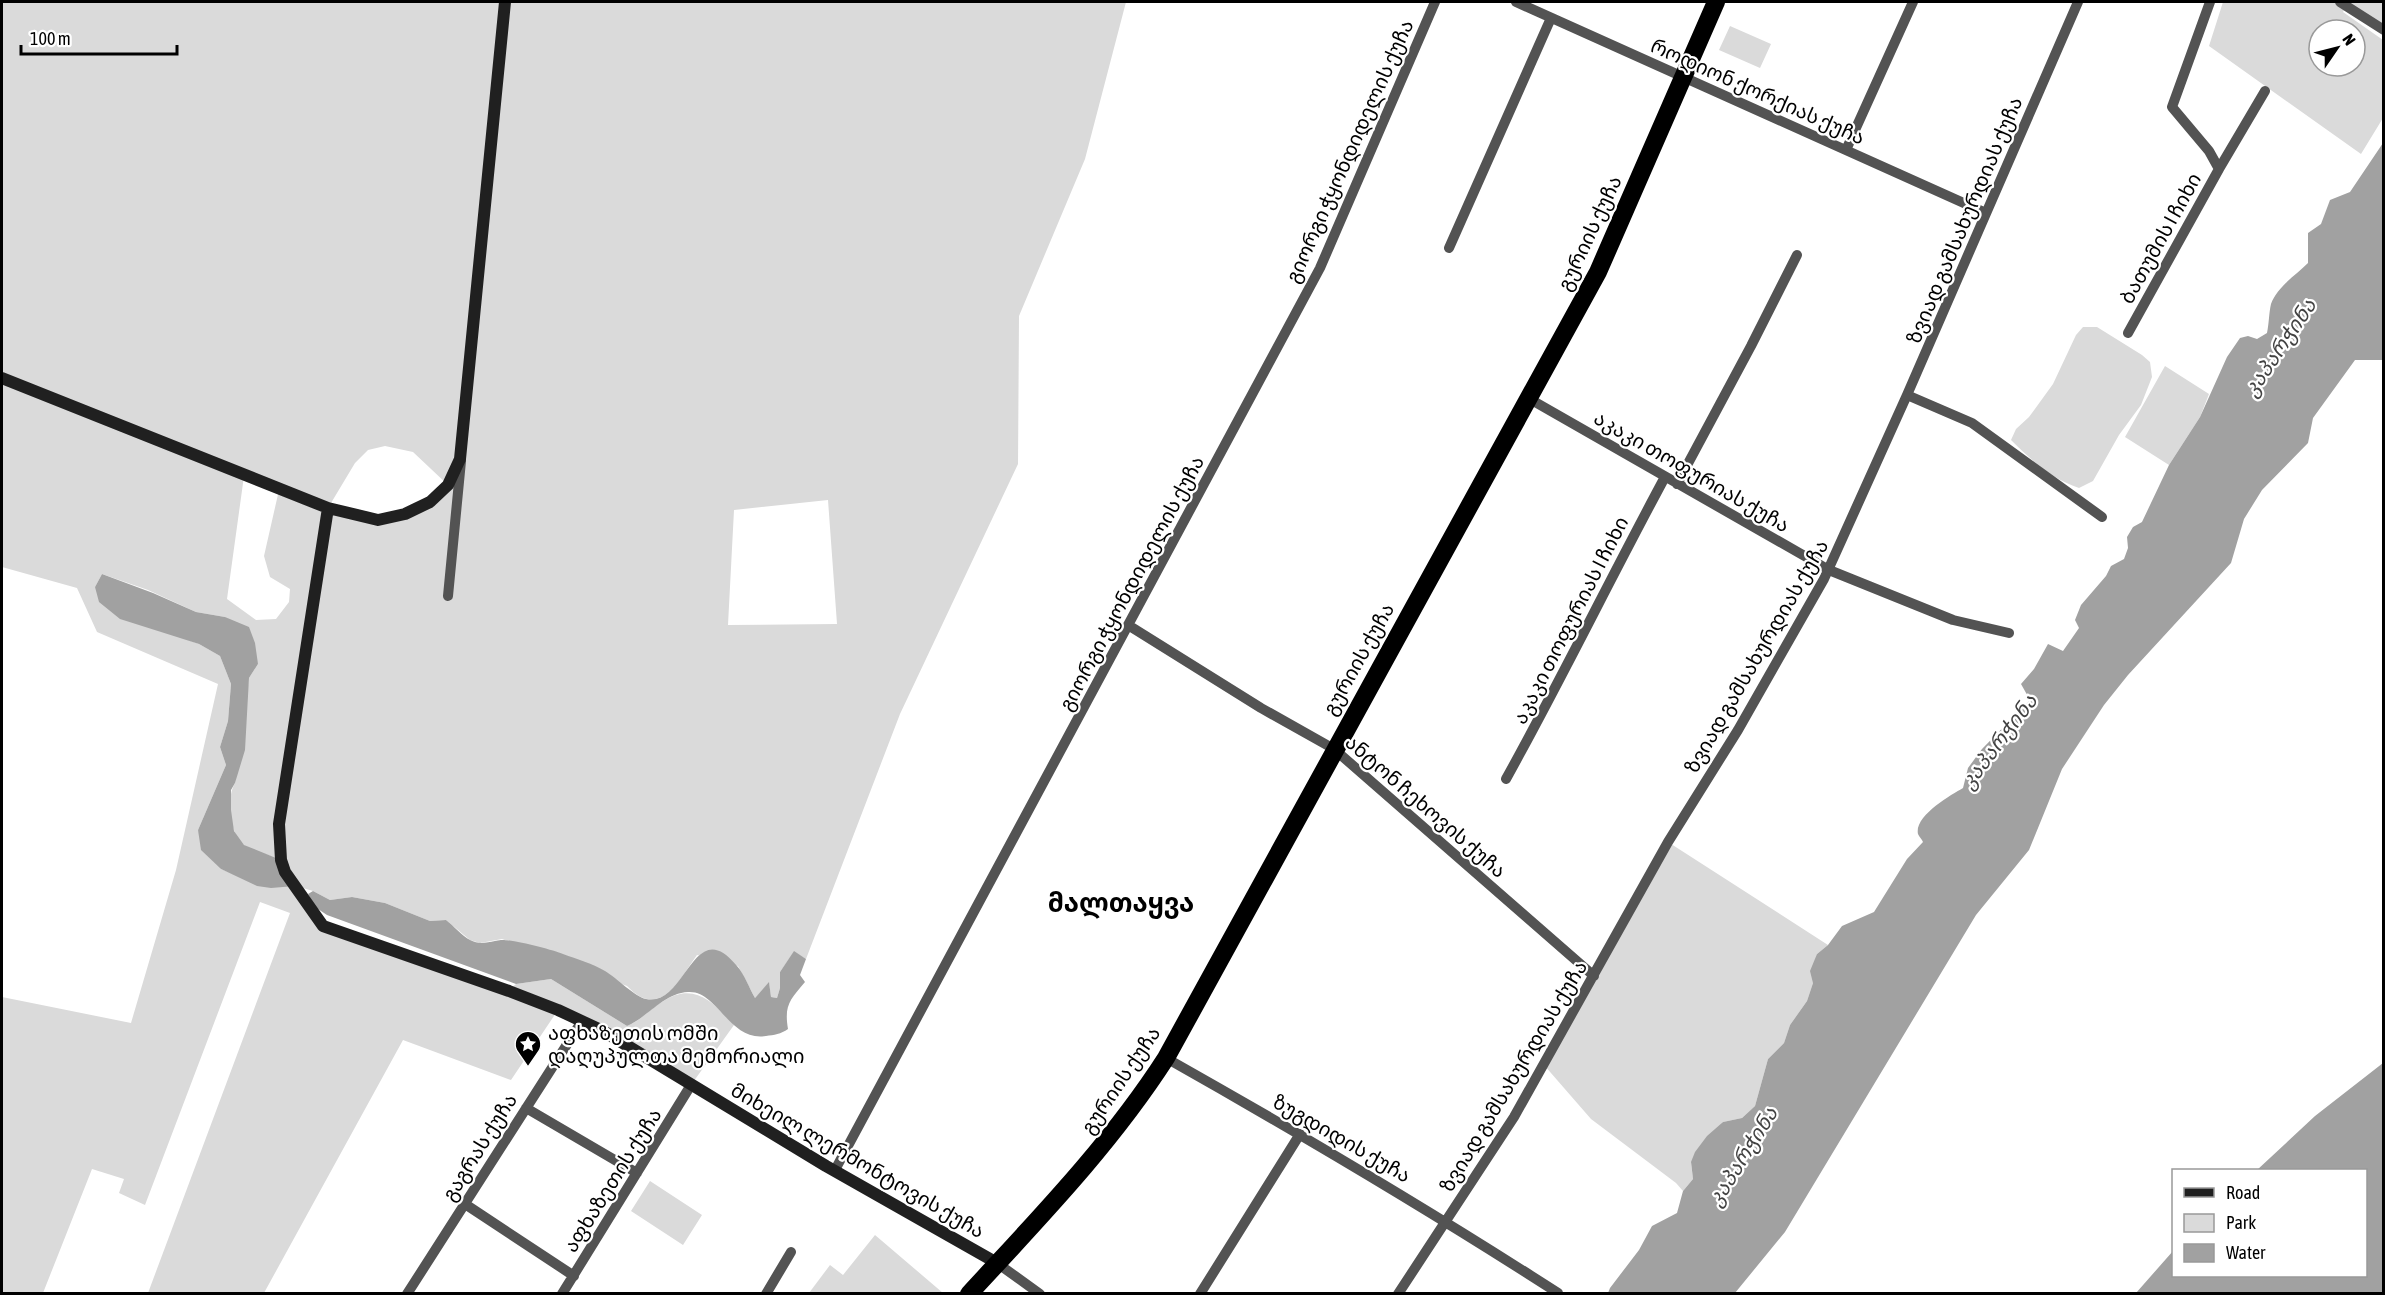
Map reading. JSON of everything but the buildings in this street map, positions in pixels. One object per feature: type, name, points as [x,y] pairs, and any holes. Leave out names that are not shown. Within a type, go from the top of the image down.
[{"type":"highway","name":"გურიის ქუჩა","points":[[969,1293],[1097,1154],[1143,1094],[1166,1058],[1598,272],[1716,2]]},
{"type":"street","points":[[448,596],[505,2]]},
{"type":"street","name":"გიორგი ჭყონდიდელის ქუჩა","points":[[835,1170],[1320,268],[1435,2]]},
{"type":"street","name":"როდიონ ქორქიას ქუჩა","points":[[1516,2],[1986,213]]},
{"type":"street","points":[[1846,150],[1913,2]]},
{"type":"street","name":"ზვიად გამსახურდიას ქუჩა","points":[[1398,1293],[1514,1117],[1668,842],[1738,730],[1829,570],[2078,2]]},
{"type":"street","name":"ბათუმის I ჩიხი","points":[[2128,333],[2219,169],[2209,151],[2172,107],[2210,2]]},
{"type":"street","points":[[2340,2],[2384,30]]},
{"type":"street","points":[[1449,248],[1551,18]]},
{"type":"street","points":[[2219,169],[2265,91]]},
{"type":"street","points":[[1677,484],[1797,255]]},
{"type":"street","points":[[2,378],[328,508],[378,520],[405,514],[430,502],[448,485],[462,451]]},
{"type":"street","points":[[1907,395],[1972,423],[2102,518]]},
{"type":"street","name":"აკაკი თოფურიას ქუჩა","points":[[1527,398],[1829,570],[1953,620],[2009,633]]},
{"type":"street","name":"აკაკი თოფურიას I ჩიხი","points":[[1506,779],[1556,689],[1609,581],[1665,477]]},
{"type":"street","name":"მიხეილ ლერმონტოვის ქუჩა","points":[[328,508],[279,824],[281,860],[285,872],[323,926],[509,991],[603,1031],[835,1170],[997,1263],[1040,1293]]},
{"type":"street","name":"ანტონ ჩეხოვის ქუჩა","points":[[1128,625],[1262,708],[1334,749],[1594,976]]},
{"type":"street","name":"გაგრას ქუჩა","points":[[407,1293],[582,1021]]},
{"type":"street","name":"ზუგდიდის ქუჩა","points":[[1166,1058],[1446,1220],[1558,1293]]},
{"type":"street","name":"აფხაზეთის ქუჩა","points":[[562,1293],[691,1085]]},
{"type":"street","points":[[526,1108],[637,1173]]},
{"type":"street","points":[[1200,1293],[1300,1134]]},
{"type":"street","points":[[465,1204],[573,1276]]},
{"type":"street","points":[[766,1293],[791,1252]]},
{"type":"green space","points":[[2,2],[1126,2],[1085,159],[1019,316],[1018,464],[900,714],[806,959],[794,952],[780,972],[780,988],[777,998],[771,997],[769,983],[755,998],[738,966],[697,955],[668,993],[659,998],[649,999],[639,996],[627,986],[502,939],[480,943],[470,940],[446,920],[430,921],[385,903],[352,897],[330,900],[313,891],[296,886],[323,926],[508,991],[516,984],[551,979],[627,1026],[673,996],[683,993],[702,997],[718,1008],[734,1025],[691,1085],[558,1010],[511,1080],[403,1040],[264,1293],[148,1293],[290,913],[260,902],[145,1205],[119,1193],[124,1179],[92,1169],[43,1293],[2,1293],[2,997],[131,1023],[176,870],[218,684],[97,632],[77,588],[2,567]],"holes":[[[385,446],[413,452],[448,485],[405,514],[378,520],[328,508],[355,463],[368,450]],[[244,476],[279,490],[264,556],[270,577],[290,589],[289,602],[276,619],[256,620],[227,599]],[[828,500],[837,624],[728,625],[734,510]],[[102,574],[148,590],[196,612],[225,617],[258,664],[249,678],[231,798],[232,825],[235,834],[245,846],[281,860],[238,876],[221,869],[198,830],[226,765],[220,747],[228,721],[231,684],[220,656],[199,644],[164,631],[95,587]]]},
{"type":"green space","points":[[2223,2],[2383,2],[2383,25],[2348,3],[2343,12],[2352,18],[2307,18],[2307,78],[2367,78],[2367,29],[2383,40],[2383,118],[2361,154],[2209,46]]},
{"type":"green space","points":[[1730,26],[1771,44],[1760,68],[1719,50]]},
{"type":"green space","points":[[2083,327],[2097,327],[2142,355],[2150,362],[2152,377],[2141,405],[2119,435],[2093,481],[2079,488],[2060,480],[2042,468],[2011,440],[2016,429],[2029,417],[2053,384],[2076,335]]},
{"type":"green space","points":[[2165,366],[2209,394],[2200,417],[2169,465],[2125,437]]},
{"type":"green space","points":[[1668,842],[1828,945],[1817,954],[1813,983],[1807,1001],[1790,1025],[1784,1043],[1768,1059],[1755,1106],[1742,1118],[1723,1122],[1691,1163],[1693,1179],[1683,1191],[1676,1183],[1591,1119],[1544,1065]]},
{"type":"green space","points":[[650,1181],[702,1215],[683,1245],[631,1211]]},
{"type":"green space","points":[[875,1235],[943,1293],[809,1293],[830,1265],[843,1275]]},
{"type":"water","name":"კაპარჭინა","points":[[2383,143],[2383,360],[2355,360],[2313,418],[2308,443],[2262,490],[2244,519],[2231,563],[2128,675],[2104,705],[2062,769],[2029,850],[1976,915],[1785,1232],[1735,1293],[1608,1293],[1639,1250],[1652,1226],[1677,1213],[1683,1191],[1693,1179],[1691,1162],[1695,1152],[1707,1136],[1723,1122],[1742,1118],[1755,1106],[1768,1059],[1784,1043],[1790,1025],[1807,1001],[1813,983],[1810,971],[1817,954],[1828,945],[1842,926],[1874,912],[1907,859],[1923,842],[1918,834],[1918,827],[1927,813],[1963,788],[1968,768],[1982,749],[2030,700],[2021,684],[2034,669],[2048,644],[2063,651],[2079,628],[2075,620],[2081,605],[2106,576],[2111,566],[2124,559],[2128,548],[2127,537],[2133,527],[2142,522],[2169,465],[2200,417],[2227,357],[2240,338],[2248,336],[2257,339],[2267,333],[2270,307],[2274,298],[2282,287],[2308,263],[2308,233],[2321,224],[2330,200],[2350,192]]},
{"type":"water","points":[[102,574],[196,612],[225,617],[249,627],[255,643],[258,664],[249,678],[245,750],[231,790],[234,831],[244,845],[281,860],[295,886],[271,888],[257,886],[221,869],[201,850],[198,830],[226,765],[220,747],[228,721],[231,684],[220,656],[199,644],[120,619],[99,602],[95,587]]},
{"type":"water","points":[[313,891],[330,900],[352,897],[385,903],[430,921],[446,920],[474,942],[506,940],[558,952],[600,968],[646,999],[660,998],[671,990],[699,955],[710,950],[722,952],[737,966],[755,998],[769,982],[771,997],[777,998],[780,988],[780,972],[794,951],[806,959],[800,975],[805,982],[789,1003],[788,1029],[777,1034],[753,1036],[742,1031],[708,999],[688,992],[671,996],[627,1026],[551,979],[516,984],[327,915],[315,907],[308,894]]},
{"type":"water","points":[[2383,1063],[2383,1293],[2136,1293],[2172,1252],[2172,1277],[2367,1277],[2367,1169],[2258,1169],[2315,1116]]},
{"type":"place","name":"აფხაზეთის ომში დაღუპულთა მემორიალი","points":[[528,1067]]},
{"type":"district","name":"მალთაყვა","points":[[1121,903]]}]
